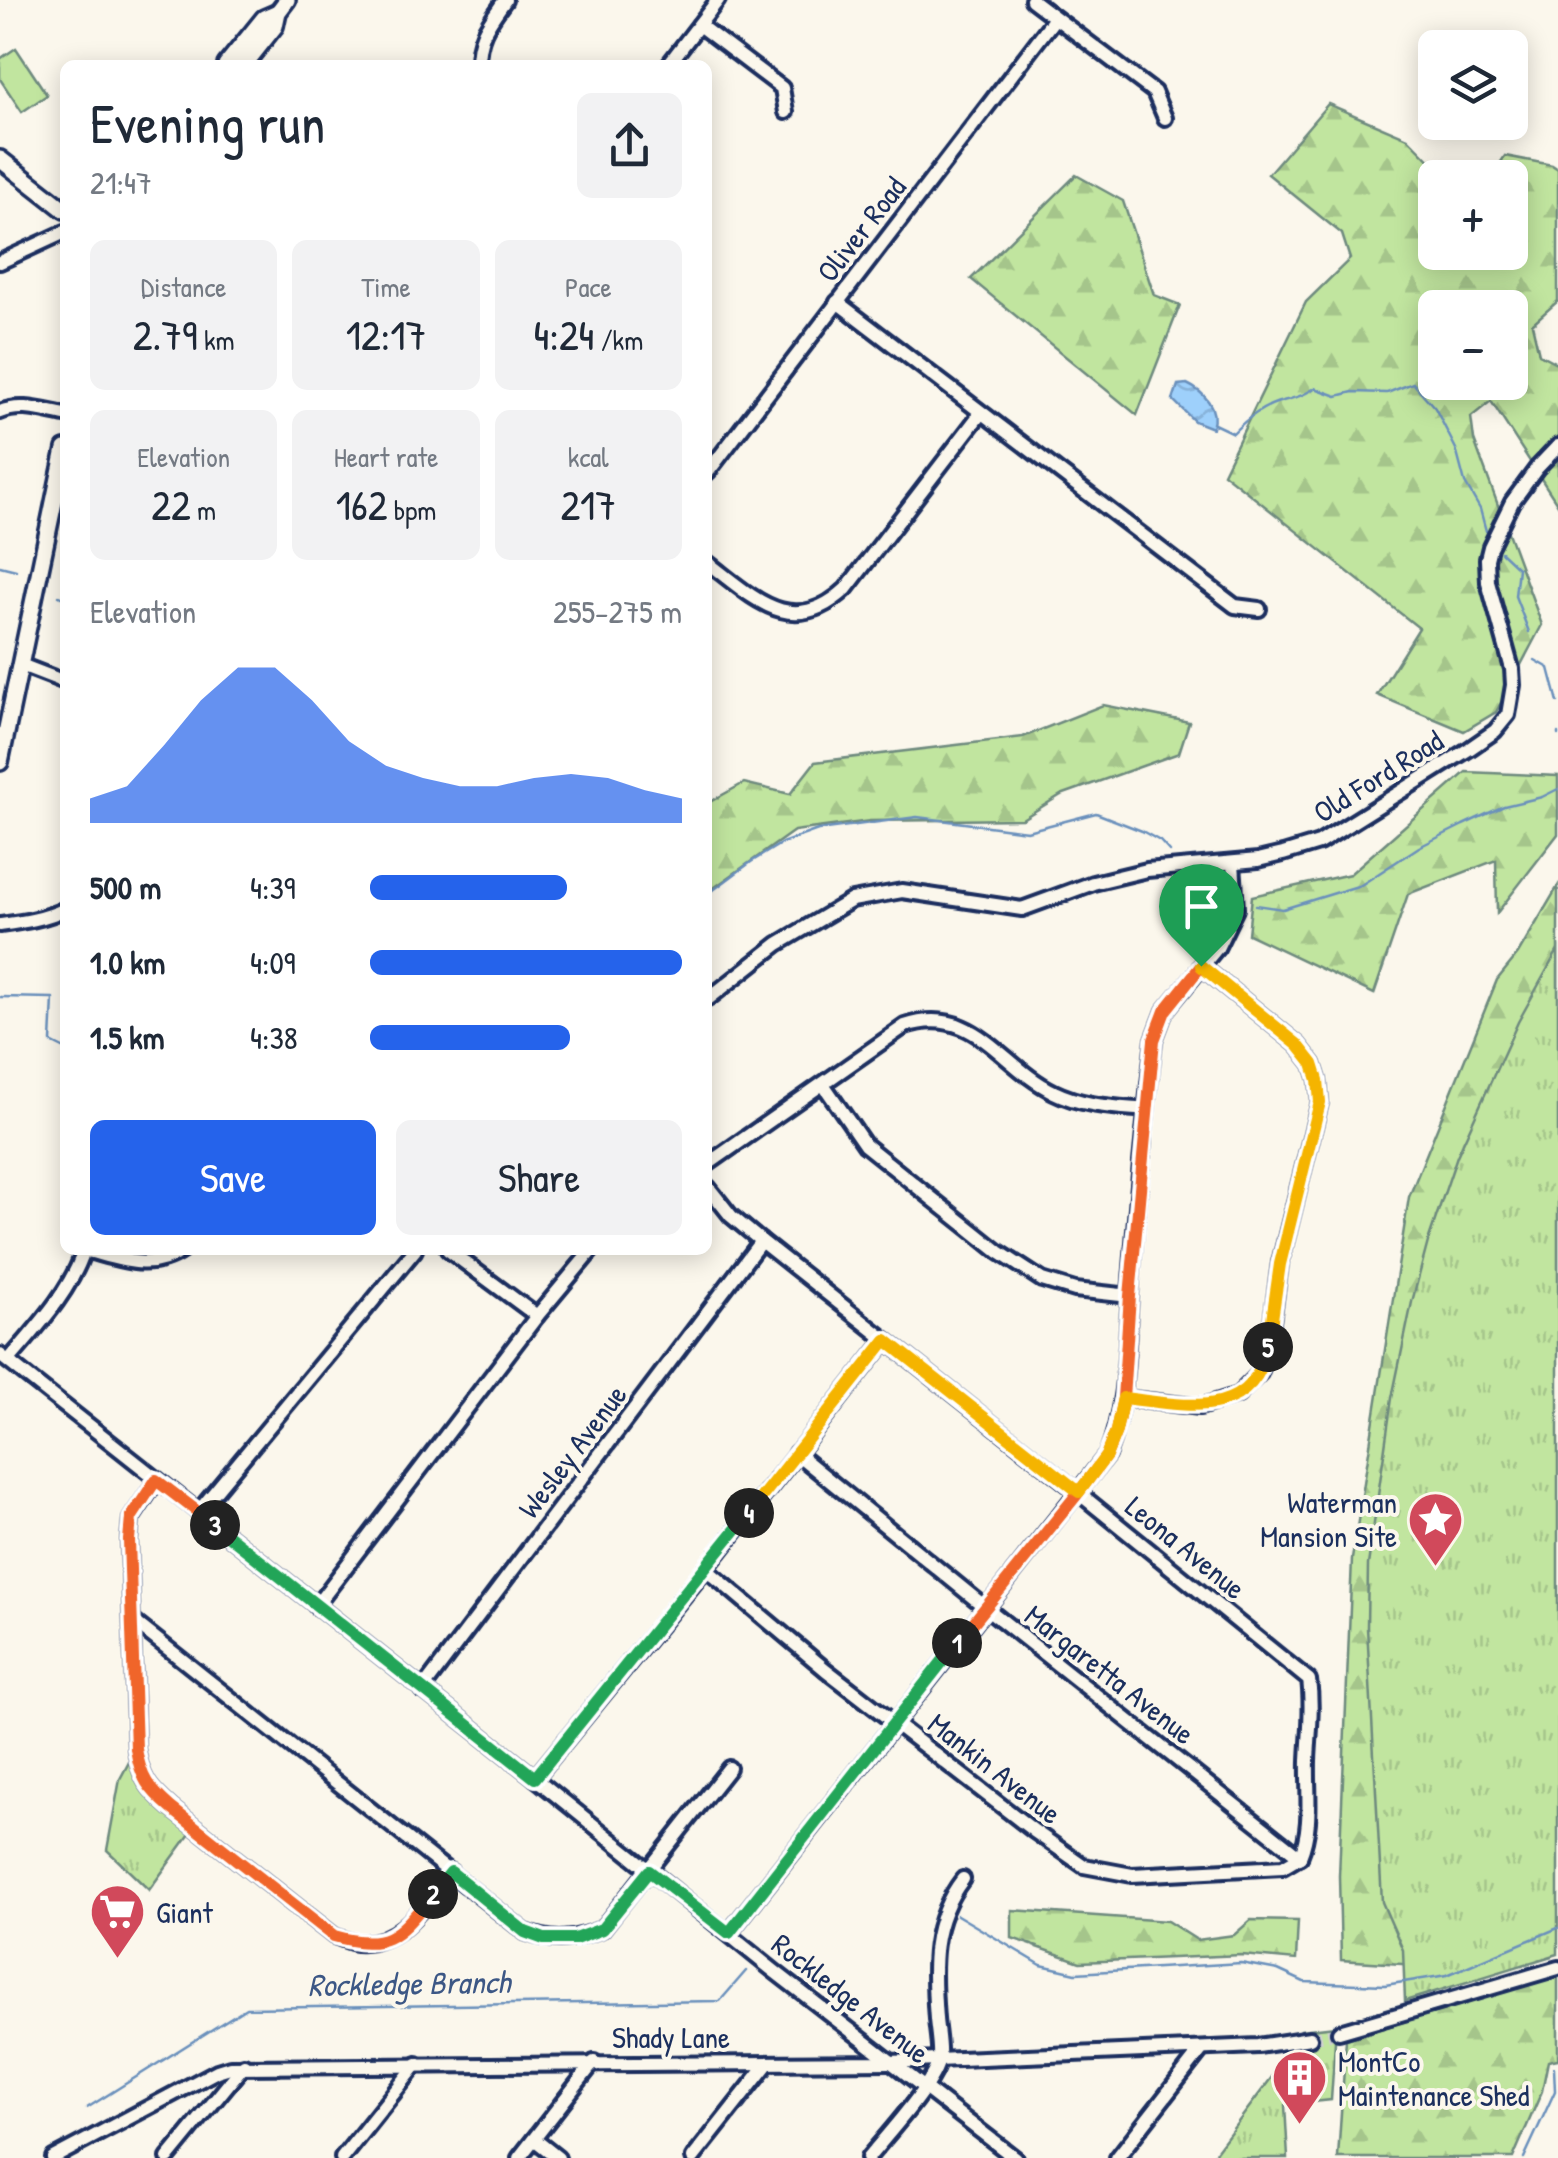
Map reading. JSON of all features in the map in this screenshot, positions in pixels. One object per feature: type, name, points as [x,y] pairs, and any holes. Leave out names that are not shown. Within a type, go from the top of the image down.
[{"type":"main road","points":[[239,60],[275,26],[283,6]]},
{"type":"main road","points":[[0,160],[60,206]]},
{"type":"main road","points":[[0,762],[60,474]]},
{"type":"street","points":[[478,60],[478,46],[487,26],[506,0]]},
{"type":"street","points":[[672,60],[718,0]]},
{"type":"street","points":[[1032,0],[1154,92],[1165,118]]},
{"type":"street","name":"Oliver Road","points":[[712,467],[1055,18]]},
{"type":"street","points":[[699,25],[782,88],[786,112]]},
{"type":"street","points":[[0,262],[60,234]]},
{"type":"street","points":[[837,302],[1235,606],[1259,609]]},
{"type":"street","points":[[0,412],[21,407],[60,413]]},
{"type":"street","points":[[712,565],[763,605],[790,614],[813,611],[830,603],[846,589],[981,413]]},
{"type":"street","name":"Old Ford Road","points":[[712,996],[778,944],[852,900],[902,891],[1022,908],[1093,883],[1147,870],[1283,854],[1319,844],[1469,749],[1495,731],[1508,715],[1513,685],[1491,596],[1487,560],[1490,547],[1512,502],[1536,468],[1558,446]]},
{"type":"street","points":[[21,666],[60,680]]},
{"type":"street","points":[[729,1933],[1106,1456],[1123,1398],[1154,1040],[1165,1011],[1217,948],[1236,910],[1233,862]]},
{"type":"street","points":[[0,926],[60,912]]},
{"type":"street","points":[[1123,1398],[1214,1404],[1238,1395],[1260,1373],[1268,1351],[1280,1264],[1320,1102],[1313,1064],[1298,1045],[1201,966]]},
{"type":"street","points":[[712,1161],[905,1026],[920,1021],[946,1021],[971,1030],[1033,1080],[1074,1100],[1146,1110]]},
{"type":"street","points":[[823,1084],[865,1145],[999,1252],[1042,1280],[1076,1290],[1130,1296]]},
{"type":"street","name":"Leona Avenue","points":[[712,1192],[731,1216],[761,1242],[1079,1492],[1309,1680],[1309,1822],[1300,1857]]},
{"type":"street","name":"Wesley Avenue","points":[[422,1690],[761,1242]]},
{"type":"street","points":[[5,1358],[64,1292],[83,1255]]},
{"type":"street","points":[[103,1255],[154,1264],[177,1255]]},
{"type":"street","points":[[198,1512],[411,1255]]},
{"type":"street","points":[[455,1255],[537,1316]]},
{"type":"street","points":[[316,1606],[588,1255]]},
{"type":"street","points":[[535,1778],[886,1340]]},
{"type":"street","name":"Rockledge Avenue","points":[[5,1358],[1015,2158]]},
{"type":"street","name":"Margaretta Avenue","points":[[796,1452],[1300,1857]]},
{"type":"street","points":[[156,1480],[131,1518],[129,1540],[136,1749],[147,1786],[334,1936],[358,1943],[401,1932],[451,1872]]},
{"type":"street","name":"Mankin Avenue","points":[[706,1569],[826,1670],[1084,1866],[1132,1876],[1283,1867],[1300,1857]]},
{"type":"street","points":[[132,1620],[525,1932],[544,1939],[575,1939],[602,1929],[729,1768]]},
{"type":"street","points":[[868,2158],[924,2087],[939,2060],[932,1968],[941,1916],[964,1879]]},
{"type":"street","points":[[1339,2032],[1558,1968]]},
{"type":"street","name":"Shady Lane","points":[[53,2158],[230,2066],[891,2062],[1258,2046],[1310,2038]]},
{"type":"street","points":[[1117,2158],[1202,2048]]},
{"type":"street","points":[[518,2158],[594,2062]]},
{"type":"street","points":[[693,2158],[768,2062]]},
{"type":"street","points":[[342,2158],[416,2064]]},
{"type":"street","points":[[168,2158],[244,2065]]},
{"type":"street","points":[[534,2139],[558,2158]]},
{"type":"street","points":[[71,2148],[83,2158]]},
{"type":"green space","points":[[16,48],[47,95],[22,112],[0,79],[0,59]]},
{"type":"green space","points":[[1328,104],[1408,138],[1429,160],[1418,160],[1418,270],[1528,270],[1528,160],[1558,169],[1558,301],[1532,324],[1539,354],[1558,364],[1558,505],[1491,401],[1471,417],[1474,440],[1542,625],[1496,712],[1464,731],[1377,695],[1419,628],[1223,473],[1306,302],[1350,259],[1342,234],[1268,174]]},
{"type":"green space","points":[[1076,175],[1123,201],[1154,295],[1180,305],[1137,415],[971,279]]},
{"type":"green space","points":[[1103,705],[1189,722],[1179,753],[1061,795],[1022,819],[870,821],[794,831],[712,889],[712,801],[744,783],[790,794],[815,762],[1023,737]]},
{"type":"green space","points":[[1466,772],[1558,776],[1558,834],[1497,913],[1496,860],[1408,894],[1374,994],[1248,934],[1252,896],[1350,874]]},
{"type":"green space","points":[[1558,886],[1558,1351],[1432,1966],[1341,1960],[1339,1876],[1352,1559],[1409,1197],[1497,980],[1518,954]]},
{"type":"green space","points":[[1558,950],[1558,1954],[1405,2001],[1403,1950],[1382,1902],[1367,1627],[1368,1565],[1392,1398],[1429,1238],[1457,1156],[1518,1022]]},
{"type":"green space","points":[[136,1749],[139,1767],[195,1827],[149,1890],[107,1850],[120,1779]]},
{"type":"green space","points":[[1012,1910],[1167,1921],[1197,1940],[1234,1935],[1251,1920],[1298,1921],[1296,1960],[1242,1955],[1080,1962],[1012,1938]]},
{"type":"green space","points":[[1558,1976],[1558,2059],[1548,2061],[1542,2091],[1513,2158],[1338,2158],[1346,2039]]},
{"type":"green space","points":[[1336,2026],[1331,2100],[1285,2105],[1288,2158],[1211,2158],[1284,2061],[1301,2030]]},
{"type":"water","points":[[1187,384],[1209,402],[1212,428],[1194,421],[1173,400],[1178,385]]},
{"type":"waterway","points":[[1214,424],[1233,433],[1263,409],[1315,388],[1337,396],[1353,392],[1387,393],[1413,383],[1435,408],[1456,449],[1465,483],[1480,509],[1486,531]]},
{"type":"waterway","points":[[1501,552],[1518,568],[1515,596],[1529,632]]},
{"type":"waterway","points":[[0,566],[16,570]]},
{"type":"waterway","points":[[1535,660],[1549,668],[1558,702]]},
{"type":"waterway","points":[[1256,905],[1283,909],[1361,885],[1419,847],[1463,825],[1504,806],[1558,789]]},
{"type":"waterway","points":[[712,891],[782,843],[818,830],[917,817],[1027,831],[1096,813],[1142,831],[1170,852]]},
{"type":"waterway","points":[[0,997],[53,998],[51,1042],[60,1046]]},
{"type":"waterway","name":"Rockledge Branch","points":[[957,1915],[1041,1965],[1076,1973],[1241,1963],[1278,1970],[1304,1982],[1385,1985],[1447,1975],[1558,1928]]},
{"type":"waterway","name":"Rockledge Branch","points":[[87,2108],[246,2008],[720,2001],[746,1971]]},
{"type":"waterway","points":[[1524,2158],[1555,2091],[1554,2068]]},
{"type":"tunnel","points":[[1310,2038],[1339,2032]]},
{"type":"place","name":"Waterman Mansion Site","points":[[1436,1568]]},
{"type":"place","name":"Giant","points":[[117,1961]]},
{"type":"place","name":"MontCo Maintenance Shed","points":[[1299,2127]]},
{"type":"route","points":[[1201,966],[1165,1011],[1154,1040],[1123,1398],[1106,1456],[1079,1492],[729,1933],[649,1871],[602,1929],[575,1939],[544,1939],[525,1932],[451,1872],[401,1932],[358,1943],[334,1936],[147,1786],[136,1749],[129,1540],[131,1518],[156,1480],[535,1778],[886,1340],[1079,1492],[1103,1460],[1106,1456],[1116,1431],[1123,1398],[1200,1406],[1238,1395],[1260,1373],[1268,1352],[1280,1264],[1320,1102],[1313,1064],[1298,1045],[1201,966]]}]
